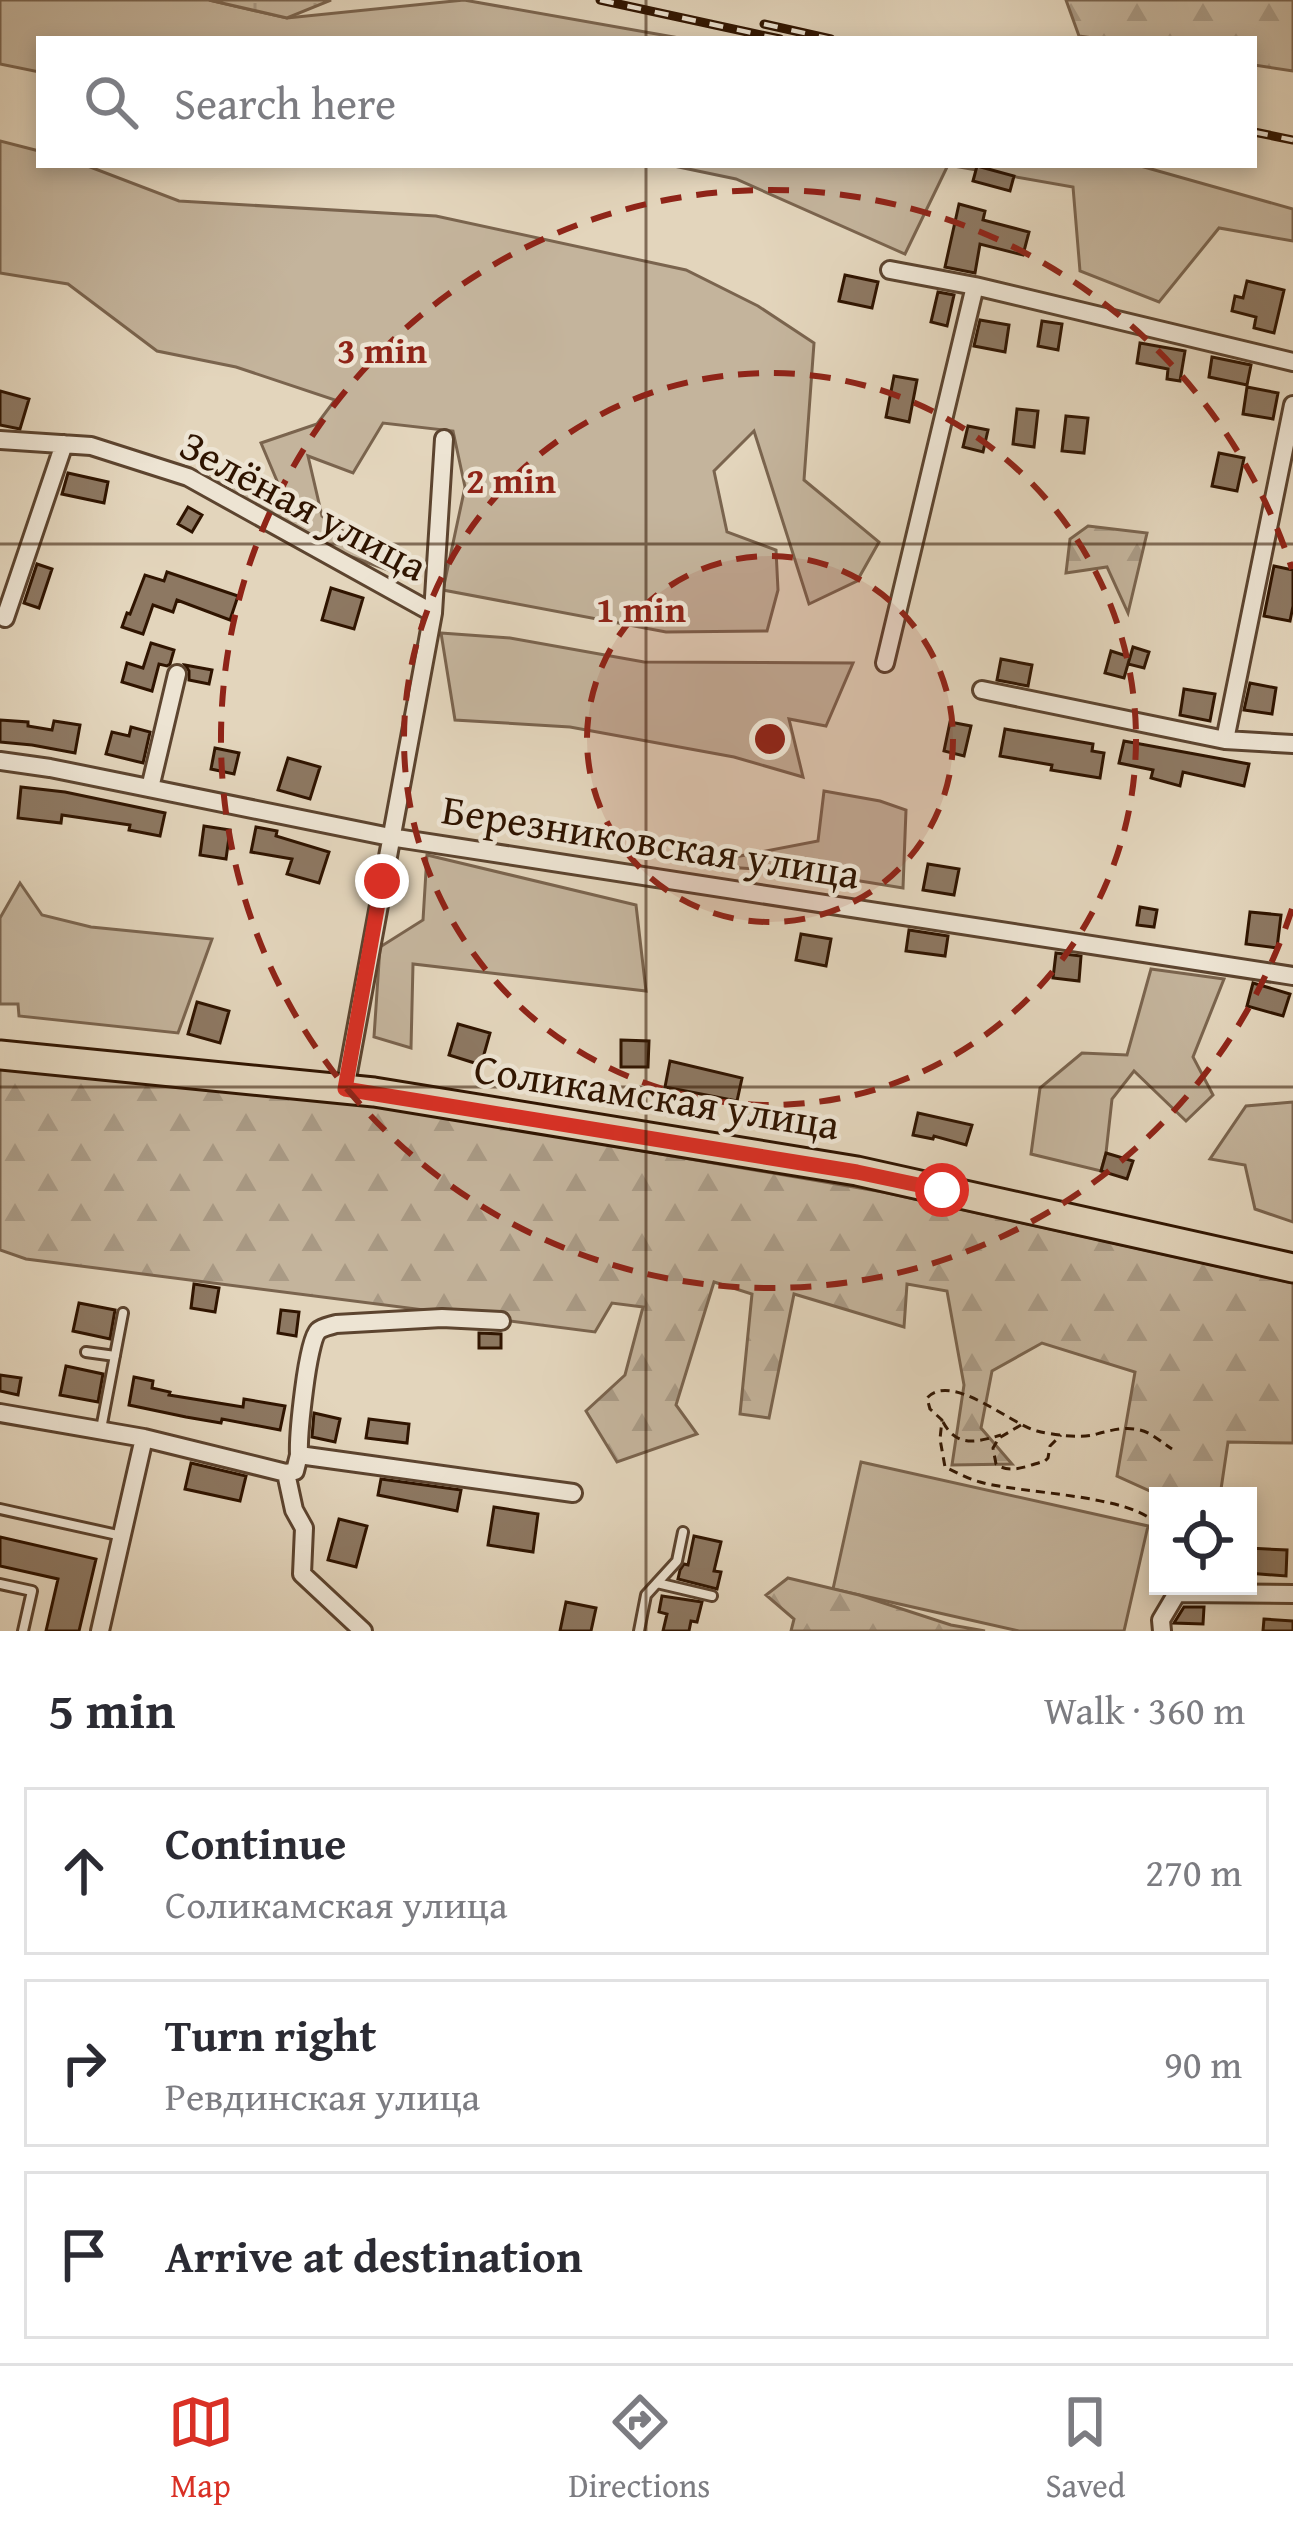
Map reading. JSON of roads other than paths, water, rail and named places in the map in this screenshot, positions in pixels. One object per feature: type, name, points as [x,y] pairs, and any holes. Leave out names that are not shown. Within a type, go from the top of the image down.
[{"type":"main road","name":"Соликамская улица","points":[[0,1055],[345,1089],[857,1172],[1293,1268]]},
{"type":"street","points":[[890,271],[975,286],[1293,362]]},
{"type":"street","points":[[885,663],[975,286]]},
{"type":"street","points":[[1225,740],[1293,405]]},
{"type":"street","points":[[345,1089],[433,614],[444,439]]},
{"type":"street","name":"Зелёная улица","points":[[0,440],[92,446],[188,477],[433,614]]},
{"type":"street","points":[[5,618],[64,444]]},
{"type":"street","points":[[150,788],[177,674]]},
{"type":"street","points":[[982,690],[1225,740],[1293,744]]},
{"type":"street","name":"Березниковская улица","points":[[0,761],[390,837],[1293,976]]},
{"type":"street","points":[[0,1413],[145,1438],[286,1473],[295,1471],[299,1407],[313,1340],[323,1328],[423,1319],[501,1321]]},
{"type":"street","points":[[100,1631],[145,1438]]},
{"type":"street","points":[[299,1455],[573,1492]]},
{"type":"street","points":[[286,1473],[294,1510],[304,1528],[304,1578],[363,1631]]},
{"type":"street","points":[[1162,1631],[1161,1620],[1177,1593],[1293,1594]]},
{"type":"lane","points":[[101,1431],[123,1313]]},
{"type":"lane","points":[[86,1352],[115,1356]]},
{"type":"lane","points":[[0,1509],[122,1536]]},
{"type":"lane","points":[[639,1631],[646,1595],[677,1561],[683,1532]]},
{"type":"lane","points":[[657,1583],[712,1596]]},
{"type":"lane","points":[[0,1584],[32,1592],[23,1631]]},
{"type":"railway","points":[[600,0],[766,36]]},
{"type":"railway","points":[[764,24],[818,36]]},
{"type":"railway","points":[[1257,133],[1293,140]]}]
